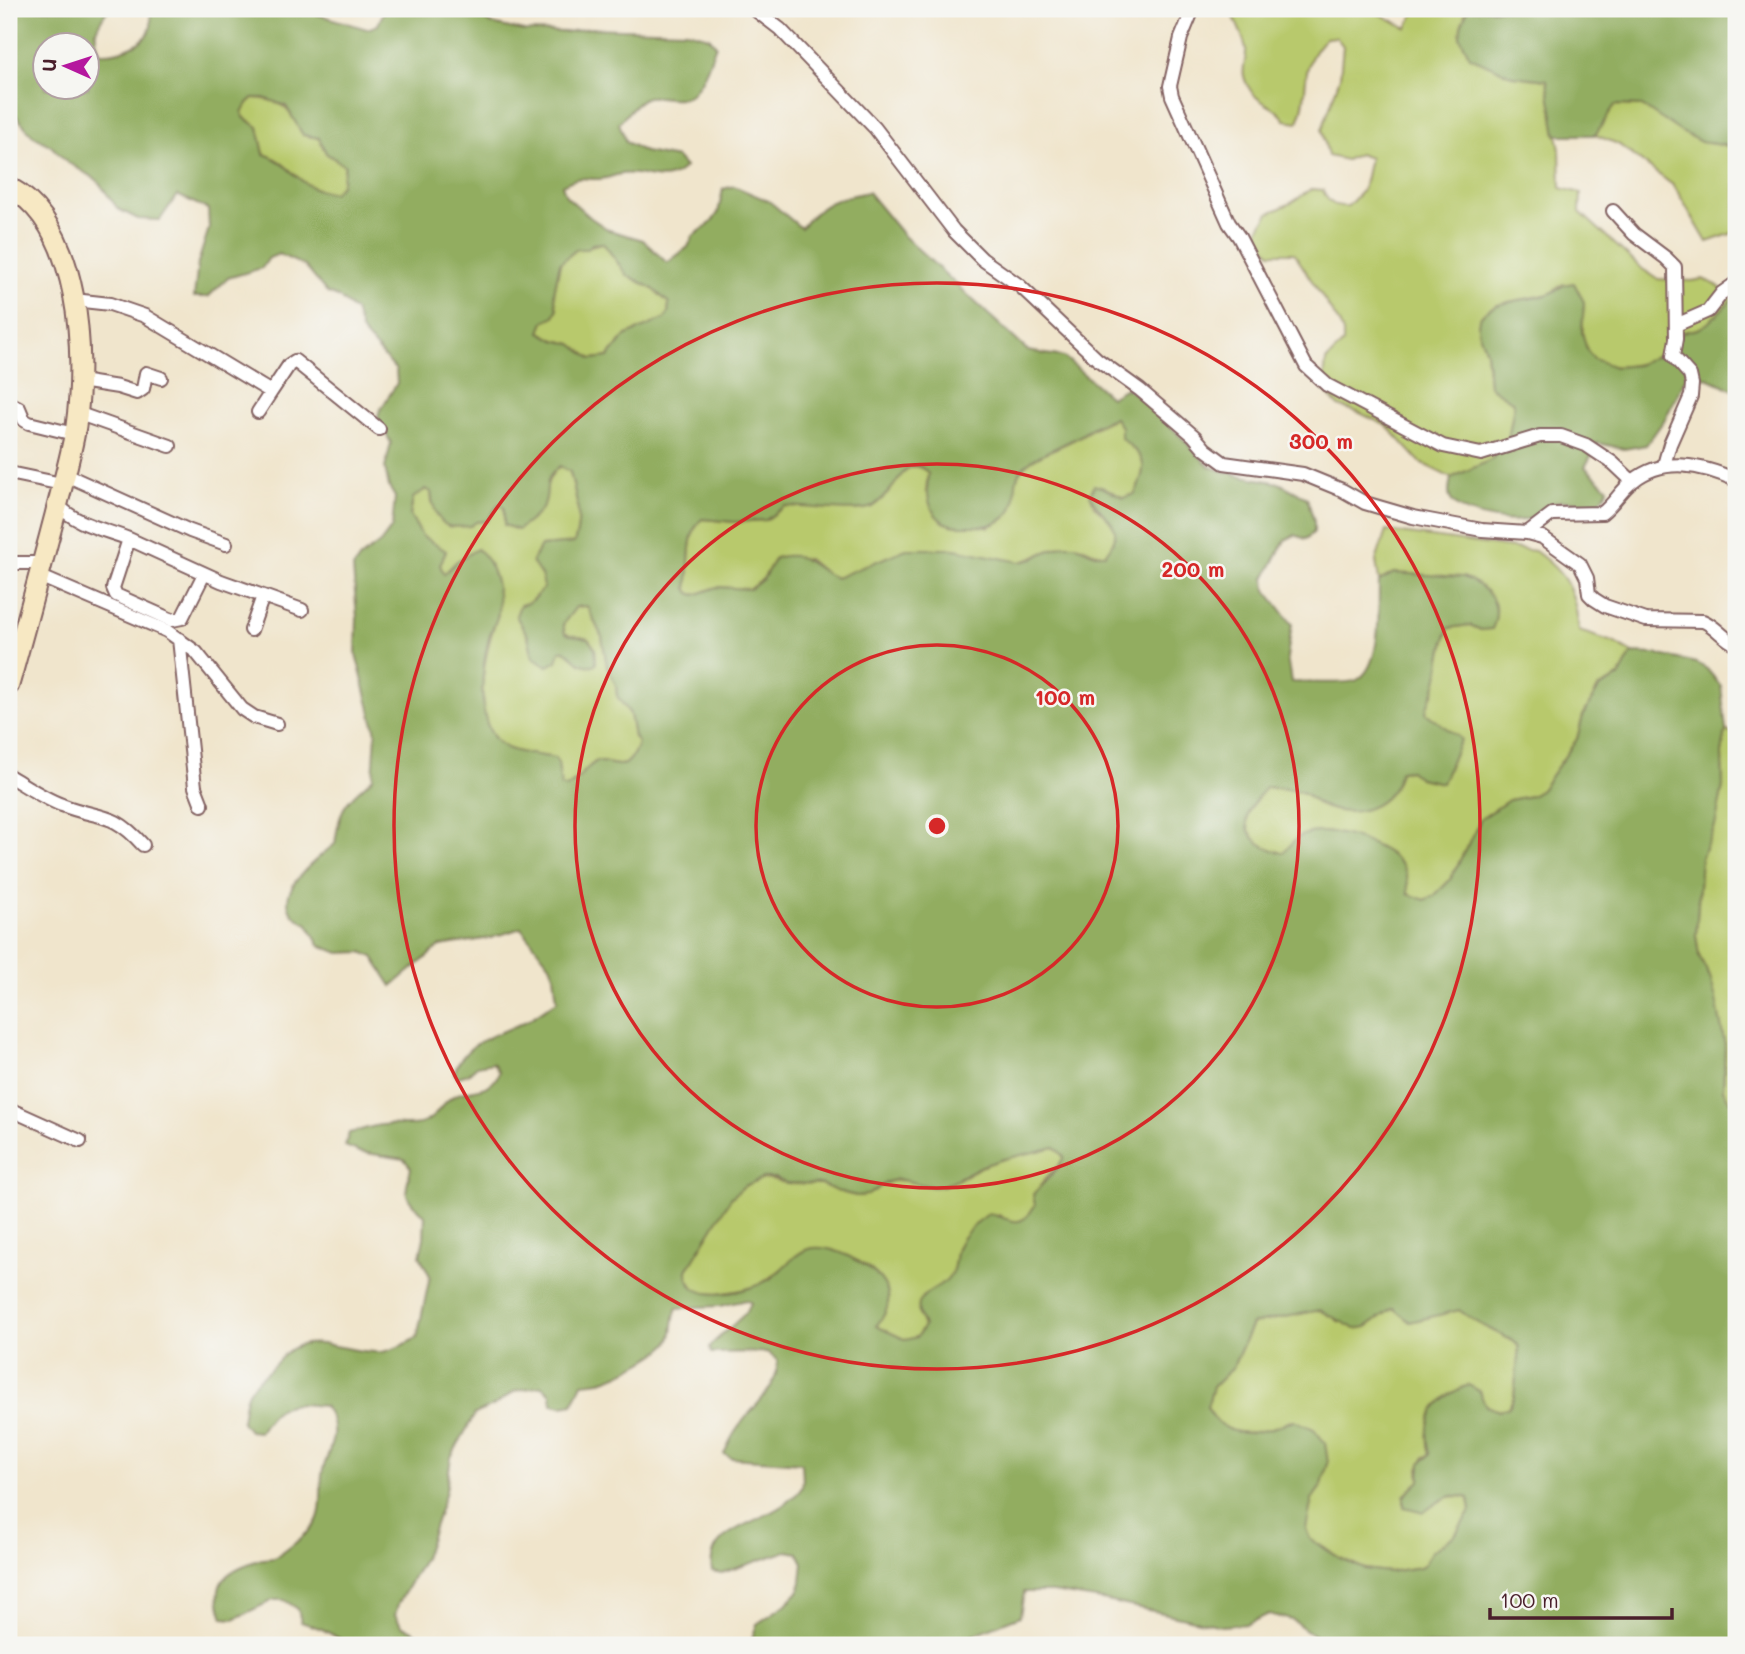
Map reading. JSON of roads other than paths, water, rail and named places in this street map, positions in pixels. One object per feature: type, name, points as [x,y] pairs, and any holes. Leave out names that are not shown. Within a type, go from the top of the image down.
[{"type":"main road","points":[[9,187],[21,193],[48,226],[67,270],[78,319],[80,381],[74,434],[9,685]]},
{"type":"street","points":[[754,9],[780,29],[874,128],[954,231],[1020,286],[1097,359],[1140,390],[1224,463],[1303,474],[1365,503],[1413,517],[1482,530],[1527,533],[1548,540],[1580,565],[1587,578],[1589,594],[1605,607],[1646,620],[1703,621],[1711,624],[1736,644]]},
{"type":"street","points":[[1193,9],[1172,73],[1172,96],[1229,223],[1239,237],[1306,366],[1327,385],[1443,446],[1481,454],[1540,436],[1572,438],[1613,463],[1632,481]]},
{"type":"street","points":[[1613,211],[1634,234],[1673,263],[1676,277],[1673,356],[1690,375],[1692,384],[1691,396],[1664,465]]},
{"type":"street","points":[[1676,325],[1708,311],[1722,293],[1736,283]]},
{"type":"street","points":[[74,300],[110,304],[145,316],[272,398]]},
{"type":"street","points":[[258,412],[272,398],[289,365],[295,361],[380,429]]},
{"type":"street","points":[[80,381],[137,393],[143,389],[146,373],[161,378]]},
{"type":"street","points":[[9,403],[19,408],[24,420],[29,423],[74,434]]},
{"type":"street","points":[[77,413],[170,446]]},
{"type":"street","points":[[1527,533],[1552,514],[1602,513],[1632,481],[1664,465],[1699,468],[1736,480]]},
{"type":"street","points":[[9,473],[63,479],[226,544]]},
{"type":"street","points":[[57,503],[79,522],[129,539],[204,574],[302,610]]},
{"type":"street","points":[[129,539],[113,588],[116,595],[172,620],[182,618],[204,574]]},
{"type":"street","points":[[9,563],[40,570],[167,631],[196,652],[242,709],[254,717],[277,724]]},
{"type":"street","points":[[251,631],[263,596]]},
{"type":"street","points":[[179,639],[195,787],[202,804]]},
{"type":"street","points":[[9,776],[53,802],[77,811],[111,818],[143,845]]},
{"type":"street","points":[[9,1110],[80,1141]]}]
